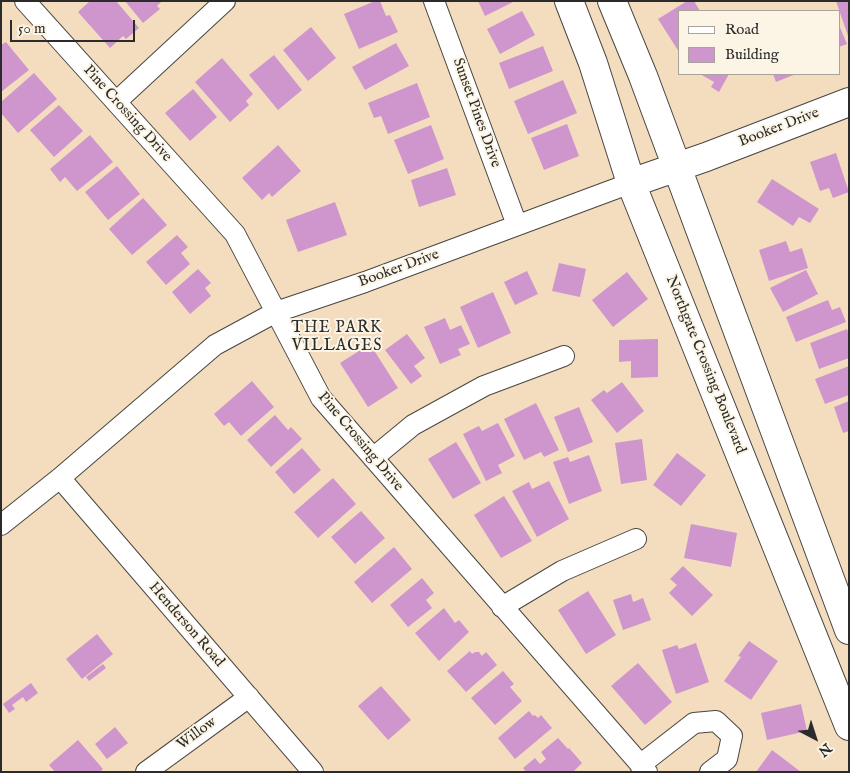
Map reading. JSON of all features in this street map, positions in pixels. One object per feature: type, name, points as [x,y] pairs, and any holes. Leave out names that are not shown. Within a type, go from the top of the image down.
[{"type":"main road","name":"Northgate Crossing Boulevard","points":[[569,1],[593,63],[631,183],[849,726]]},
{"type":"main road","points":[[612,1],[643,76],[849,630]]},
{"type":"main road","name":"Booker Drive","points":[[631,183],[849,102]]},
{"type":"main road","points":[[787,570],[821,558]]},
{"type":"street","name":"Pine Crossing Drive","points":[[25,1],[235,234],[320,398],[644,768]]},
{"type":"street","points":[[116,102],[225,1]]},
{"type":"street","name":"Sunset Pines Drive","points":[[434,1],[517,225]]},
{"type":"street","name":"Booker Drive","points":[[1,525],[60,478],[215,345],[276,312],[365,282],[631,183]]},
{"type":"street","points":[[373,458],[413,425],[484,386],[564,356]]},
{"type":"street","name":"Henderson Road","points":[[60,478],[313,772]]},
{"type":"street","points":[[502,607],[562,571],[636,539]]},
{"type":"street","name":"Willow","points":[[146,772],[249,697]]},
{"type":"street","points":[[644,768],[694,723],[716,721],[732,736],[727,759],[710,772]]},
{"type":"building","points":[[90,1],[116,1],[139,28],[126,39],[123,36],[110,48],[78,12]]},
{"type":"building","points":[[125,1],[162,1],[157,6],[160,9],[143,23]]},
{"type":"building","points":[[375,1],[380,1],[386,16],[390,15],[398,32],[359,49],[344,14]]},
{"type":"building","points":[[478,1],[515,1],[485,16]]},
{"type":"building","points":[[687,1],[694,1],[699,10],[678,10],[678,50],[658,19]]},
{"type":"building","points":[[836,1],[849,1],[849,36],[848,36]]},
{"type":"building","points":[[522,11],[535,35],[500,54],[487,29]]},
{"type":"building","points":[[311,27],[336,58],[308,81],[283,50]]},
{"type":"building","points":[[840,27],[847,44],[840,47]]},
{"type":"building","points":[[6,42],[29,70],[1,92],[1,45]]},
{"type":"building","points":[[396,43],[409,66],[365,90],[352,67]]},
{"type":"building","points":[[543,46],[553,71],[509,89],[499,63]]},
{"type":"building","points":[[274,55],[302,90],[278,110],[249,75]]},
{"type":"building","points":[[222,58],[253,94],[246,101],[249,105],[230,122],[195,82]]},
{"type":"building","points":[[34,73],[57,99],[18,133],[1,113],[1,102]]},
{"type":"building","points":[[702,75],[728,75],[719,92],[711,87],[714,82]]},
{"type":"building","points":[[773,75],[794,75],[776,82]]},
{"type":"building","points":[[563,80],[577,113],[528,134],[514,101]]},
{"type":"building","points":[[417,83],[430,117],[388,134],[381,116],[374,118],[368,103]]},
{"type":"building","points":[[193,89],[217,117],[190,141],[165,113]]},
{"type":"building","points":[[59,105],[83,131],[54,157],[30,130]]},
{"type":"building","points":[[567,124],[579,156],[544,170],[531,138]]},
{"type":"building","points":[[431,125],[444,159],[408,174],[394,140]]},
{"type":"building","points":[[90,135],[113,162],[77,191],[65,177],[60,182],[50,169]]},
{"type":"building","points":[[278,145],[301,171],[272,197],[269,193],[262,200],[242,178]]},
{"type":"building","points":[[836,153],[849,192],[833,198],[829,188],[820,191],[810,162]]},
{"type":"building","points":[[117,166],[140,194],[108,220],[85,192]]},
{"type":"building","points":[[447,168],[456,195],[419,207],[411,180]]},
{"type":"building","points":[[772,179],[819,209],[810,223],[799,217],[793,226],[757,202]]},
{"type":"building","points":[[143,198],[167,225],[132,255],[109,229]]},
{"type":"building","points":[[335,202],[347,235],[298,252],[286,220]]},
{"type":"building","points":[[177,235],[188,247],[181,253],[190,264],[166,285],[146,262]]},
{"type":"building","points":[[786,241],[790,252],[802,248],[808,268],[769,281],[759,250]]},
{"type":"building","points":[[559,263],[586,269],[580,297],[552,291]]},
{"type":"building","points":[[198,269],[211,283],[205,288],[211,296],[190,314],[172,292]]},
{"type":"building","points":[[806,270],[818,294],[783,312],[770,288]]},
{"type":"building","points":[[527,271],[538,294],[515,305],[504,282]]},
{"type":"building","points":[[627,272],[648,299],[613,327],[592,300]]},
{"type":"building","points":[[493,292],[511,333],[478,348],[460,307]]},
{"type":"building","points":[[828,300],[832,310],[840,307],[846,322],[796,342],[786,317]]},
{"type":"building","points":[[445,318],[450,330],[461,325],[470,344],[458,349],[461,355],[440,364],[424,327]]},
{"type":"building","points":[[847,329],[849,334],[849,358],[819,369],[810,343]]},
{"type":"building","points":[[407,334],[425,358],[414,366],[422,376],[411,384],[385,350]]},
{"type":"building","points":[[658,339],[658,377],[631,378],[631,361],[619,362],[619,340]]},
{"type":"building","points":[[370,344],[398,388],[368,407],[340,363]]},
{"type":"building","points":[[849,366],[849,395],[825,404],[815,379]]},
{"type":"building","points":[[252,381],[274,407],[241,436],[229,422],[224,426],[214,414]]},
{"type":"building","points":[[622,382],[644,411],[617,433],[591,400],[604,390],[607,393]]},
{"type":"building","points":[[849,401],[849,431],[843,433],[834,407]]},
{"type":"building","points":[[536,403],[559,450],[544,457],[541,452],[524,460],[504,419]]},
{"type":"building","points":[[579,407],[593,442],[568,452],[554,417]]},
{"type":"building","points":[[275,415],[288,430],[291,427],[302,439],[271,467],[247,440]]},
{"type":"building","points":[[498,423],[515,456],[498,465],[502,473],[486,481],[463,434],[479,426],[482,431]]},
{"type":"building","points":[[642,439],[647,480],[621,484],[615,443]]},
{"type":"building","points":[[456,442],[481,483],[453,499],[428,459]]},
{"type":"building","points":[[302,448],[321,470],[294,494],[275,472]]},
{"type":"building","points":[[677,453],[706,475],[681,506],[653,485]]},
{"type":"building","points":[[589,455],[602,491],[569,504],[553,462],[568,457],[570,462]]},
{"type":"building","points":[[333,478],[356,504],[318,538],[294,512]]},
{"type":"building","points":[[549,481],[569,519],[537,537],[512,491],[529,482],[532,489]]},
{"type":"building","points":[[504,496],[532,541],[501,558],[474,515]]},
{"type":"building","points":[[361,511],[385,538],[355,564],[331,537]]},
{"type":"building","points":[[691,524],[737,533],[731,567],[684,558]]},
{"type":"building","points":[[394,547],[412,569],[372,603],[354,582]]},
{"type":"building","points":[[683,566],[713,595],[692,616],[669,593],[677,585],[670,579]]},
{"type":"building","points":[[422,578],[434,593],[426,600],[432,608],[408,627],[390,605]]},
{"type":"building","points":[[588,591],[616,635],[586,654],[558,610]]},
{"type":"building","points":[[631,594],[633,602],[643,598],[651,620],[623,630],[613,600]]},
{"type":"building","points":[[444,608],[455,623],[459,620],[469,632],[439,661],[415,633]]},
{"type":"building","points":[[97,634],[113,654],[82,679],[66,659]]},
{"type":"building","points":[[749,641],[778,661],[751,700],[724,681],[741,657],[738,656]]},
{"type":"building","points":[[696,643],[709,682],[676,694],[662,650],[677,645],[679,649]]},
{"type":"building","points":[[470,651],[472,654],[479,652],[482,656],[486,652],[497,665],[466,692],[447,671]]},
{"type":"building","points":[[638,663],[672,702],[645,725],[611,686]]},
{"type":"building","points":[[103,664],[106,668],[89,681],[86,677]]},
{"type":"building","points":[[503,671],[514,684],[510,687],[522,701],[495,725],[471,698]]},
{"type":"building","points":[[31,683],[38,693],[26,702],[23,697],[12,705],[15,709],[9,713],[3,704]]},
{"type":"building","points":[[381,686],[411,720],[388,740],[358,706]]},
{"type":"building","points":[[801,704],[807,731],[767,740],[761,713]]},
{"type":"building","points":[[529,711],[538,718],[541,715],[552,728],[515,759],[498,738]]},
{"type":"building","points":[[115,727],[128,743],[107,759],[95,744]]},
{"type":"building","points":[[558,738],[582,763],[573,772],[526,772],[523,768],[535,758],[540,764],[546,759],[541,752]]},
{"type":"building","points":[[78,740],[103,769],[100,772],[55,772],[49,765]]},
{"type":"building","points":[[772,750],[801,772],[756,772]]},
{"type":"district","name":"THE PARK VILLAGES","points":[[337,338]]}]
